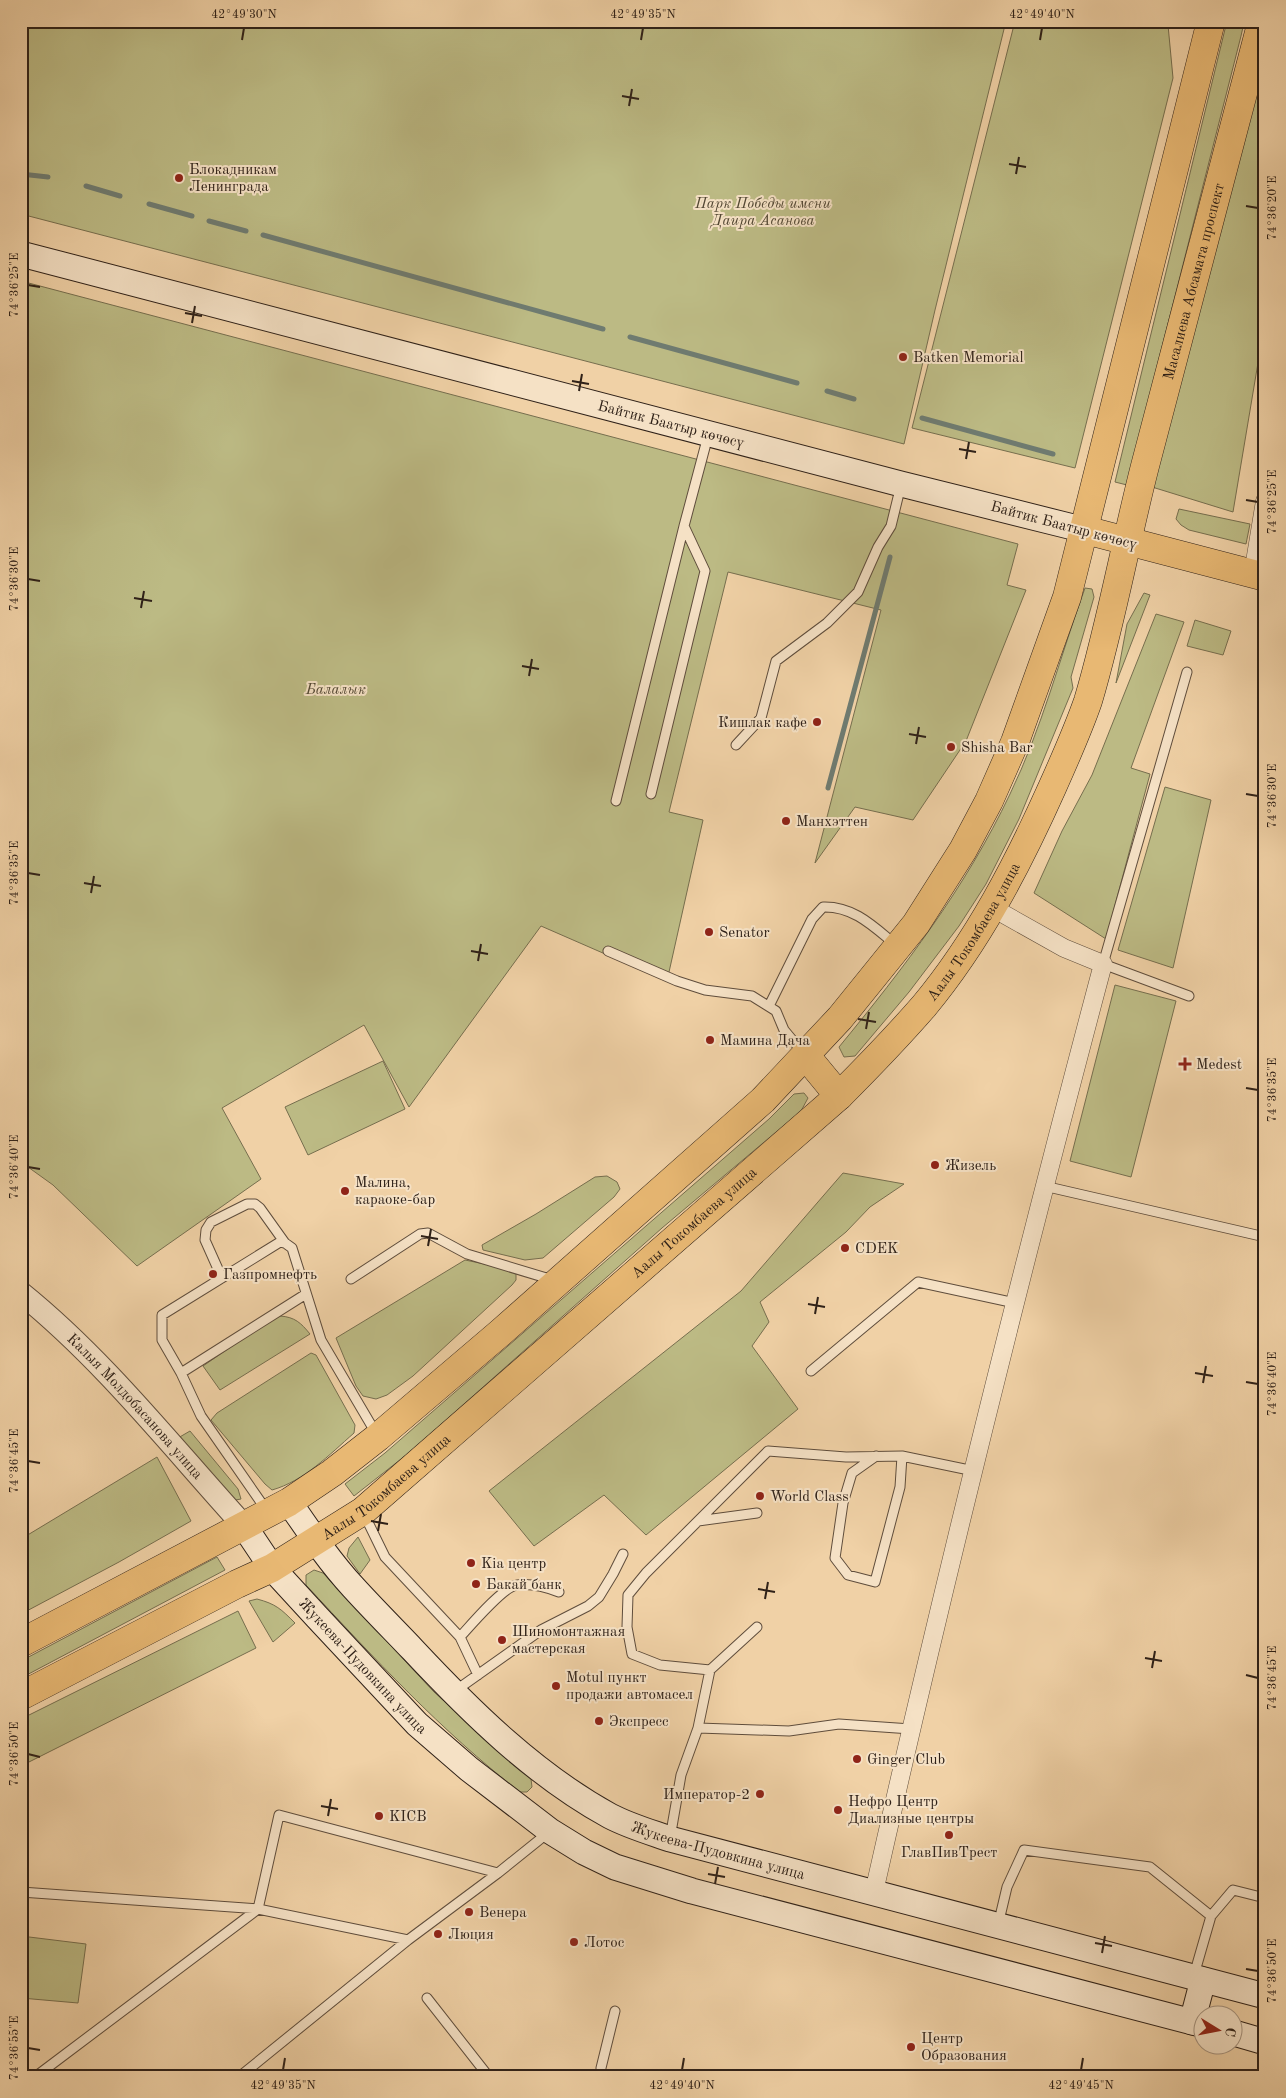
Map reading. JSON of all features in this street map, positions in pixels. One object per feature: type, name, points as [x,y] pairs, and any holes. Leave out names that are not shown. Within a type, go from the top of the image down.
[{"type":"main road","points":[[21,1643],[279,1508],[332,1474],[378,1437],[558,1281],[763,1100],[806,1056],[863,991],[916,924],[945,880],[989,801],[1015,742],[1067,597],[1211,21]]},
{"type":"main road","name":"Масалиева Абсамата проспект","points":[[1128,542],[1142,479],[1262,21]]},
{"type":"main road","name":"Байтик Баатыр көчөсү","points":[[21,254],[708,434],[1259,575]]},
{"type":"main road","name":"Аалы Токомбаева улица","points":[[21,1696],[237,1584],[272,1568],[363,1511],[839,1096],[880,1055],[925,1004],[962,953],[991,907],[1035,826],[1066,757],[1087,702],[1128,542]]},
{"type":"main road","points":[[806,1056],[839,1096]]},
{"type":"main road","name":"Жукеева-Пудовкина улица","points":[[279,1508],[316,1541],[352,1586],[453,1692],[502,1737],[553,1779],[611,1816],[636,1828],[670,1839],[1265,1996]]},
{"type":"main road","name":"Жукеева-Пудовкина улица","points":[[244,1526],[272,1568],[417,1724],[469,1769],[550,1831],[584,1852],[615,1866],[660,1882],[1194,2023]]},
{"type":"main road","points":[[529,1814],[553,1779]]},
{"type":"main road","points":[[1198,1979],[1198,2006]]},
{"type":"main road","points":[[1244,2036],[1265,2042]]},
{"type":"street","points":[[1259,575],[1265,501]]},
{"type":"street","points":[[874,1892],[911,1730],[1015,1303],[1103,964],[1064,948],[991,907]]},
{"type":"street","name":"Калыя Молдобасанова улица","points":[[21,1293],[42,1310],[96,1363],[244,1526]]},
{"type":"lane","points":[[616,801],[708,434]]},
{"type":"lane","points":[[736,745],[761,718],[776,661],[827,623],[858,592],[878,547],[890,526],[901,484]]},
{"type":"lane","points":[[651,794],[705,571],[684,526]]},
{"type":"lane","points":[[1187,672],[1103,964],[1188,996]]},
{"type":"lane","points":[[769,1006],[812,919],[823,907],[836,906],[857,914],[899,947]]},
{"type":"lane","points":[[608,951],[678,982],[705,990],[752,996],[776,1011],[784,1030],[806,1056]]},
{"type":"lane","points":[[1044,1186],[1265,1237]]},
{"type":"lane","points":[[222,1278],[205,1240],[206,1230],[212,1222],[247,1204],[255,1204],[260,1208],[286,1244]]},
{"type":"lane","points":[[350,1279],[420,1234],[428,1233],[467,1254],[558,1281]]},
{"type":"lane","points":[[279,1508],[201,1416],[181,1373],[162,1340],[162,1315],[280,1242],[286,1244],[292,1248],[321,1340],[378,1437]]},
{"type":"lane","points":[[811,1371],[918,1282],[1015,1303]]},
{"type":"lane","points":[[181,1373],[306,1294]]},
{"type":"lane","points":[[710,1670],[660,1665],[632,1654],[627,1627],[628,1595],[646,1573],[768,1451],[846,1457],[902,1456],[974,1471]]},
{"type":"lane","points":[[876,1456],[852,1473],[843,1503],[835,1558],[848,1576],[874,1582],[900,1487],[902,1456]]},
{"type":"lane","points":[[363,1511],[385,1557],[460,1637],[478,1675]]},
{"type":"lane","points":[[698,1521],[757,1513]]},
{"type":"lane","points":[[453,1692],[541,1630],[588,1606],[598,1597],[614,1574],[623,1554]]},
{"type":"lane","points":[[460,1637],[499,1596],[515,1584],[542,1586],[559,1592]]},
{"type":"lane","points":[[670,1839],[681,1775],[698,1728],[710,1670],[757,1627]]},
{"type":"lane","points":[[698,1728],[789,1731],[839,1724],[911,1730]]},
{"type":"lane","points":[[35,2077],[258,1909],[279,1815],[498,1873]]},
{"type":"lane","points":[[240,2077],[408,1940],[498,1873],[550,1831]]},
{"type":"lane","points":[[997,1925],[1007,1887],[1024,1850],[1150,1867],[1211,1916]]},
{"type":"lane","points":[[1198,1979],[1211,1916],[1233,1890],[1265,1898]]},
{"type":"lane","points":[[21,1892],[258,1909],[408,1940]]},
{"type":"lane","points":[[427,1998],[489,2077]]},
{"type":"lane","points":[[601,2077],[601,2068],[615,2011]]},
{"type":"green space","name":"Парк Победы имени Даира Асанова","points":[[21,21],[1006,21],[904,444],[21,214]]},
{"type":"green space","points":[[1015,21],[1153,21],[1168,25],[1173,78],[1075,468],[912,428]]},
{"type":"green space","points":[[1229,21],[1242,22],[1243,27],[1127,485],[1115,482],[1226,25]]},
{"type":"green space","points":[[1265,60],[1265,321],[1233,512],[1152,487]]},
{"type":"green space","name":"Балалык","points":[[21,281],[1018,544],[1007,585],[1026,590],[966,741],[913,820],[855,807],[815,863],[881,610],[728,572],[669,812],[703,820],[667,981],[541,926],[409,1107],[364,1025],[222,1108],[261,1179],[137,1266],[53,1185],[21,1162]]},
{"type":"green space","points":[[1179,509],[1250,524],[1246,544],[1189,530],[1176,519]]},
{"type":"green space","points":[[1085,588],[1092,589],[1094,597],[1071,677],[1073,688],[1019,819],[986,884],[959,926],[909,992],[855,1056],[844,1057],[839,1047],[932,926],[974,862],[993,828],[1032,744]]},
{"type":"green space","points":[[1144,593],[1150,595],[1116,683],[1127,624]]},
{"type":"green space","points":[[1156,614],[1184,622],[1131,768],[1150,774],[1106,939],[1034,893],[1062,831],[1092,775]]},
{"type":"green space","points":[[1195,620],[1231,631],[1223,655],[1187,646]]},
{"type":"green space","points":[[1165,787],[1211,800],[1173,968],[1118,950]]},
{"type":"green space","points":[[1115,985],[1176,1001],[1131,1177],[1070,1161]]},
{"type":"green space","points":[[383,1061],[405,1109],[308,1155],[285,1107]]},
{"type":"green space","points":[[804,1093],[808,1098],[801,1111],[662,1228],[410,1452],[354,1496],[345,1484],[385,1453],[769,1119],[794,1094]]},
{"type":"green space","points":[[843,1173],[904,1184],[870,1207],[846,1232],[760,1302],[769,1322],[752,1346],[798,1409],[646,1535],[604,1495],[534,1546],[489,1491],[741,1291]]},
{"type":"green space","points":[[607,1176],[617,1182],[620,1189],[614,1197],[543,1258],[525,1260],[483,1250],[482,1245],[595,1177]]},
{"type":"green space","points":[[465,1260],[516,1272],[516,1280],[413,1376],[387,1395],[376,1399],[363,1396],[356,1386],[336,1338]]},
{"type":"green space","points":[[280,1316],[297,1321],[310,1334],[220,1390],[203,1366],[273,1318]]},
{"type":"green space","points":[[311,1353],[316,1355],[355,1425],[354,1433],[305,1474],[284,1486],[272,1490],[211,1420],[217,1413]]},
{"type":"green space","points":[[190,1431],[238,1489],[241,1499],[230,1501],[178,1438]]},
{"type":"green space","points":[[157,1457],[191,1521],[21,1614],[21,1539]]},
{"type":"green space","points":[[358,1537],[370,1560],[360,1574],[347,1556],[349,1548]]},
{"type":"green space","points":[[217,1557],[225,1570],[21,1678],[21,1661]]},
{"type":"green space","points":[[314,1570],[323,1573],[434,1692],[531,1779],[532,1787],[527,1792],[520,1792],[491,1769],[436,1719],[383,1666],[306,1585],[306,1575]]},
{"type":"green space","points":[[257,1599],[278,1608],[295,1623],[273,1642],[249,1601]]},
{"type":"green space","points":[[238,1611],[256,1648],[21,1766],[21,1719]]},
{"type":"green space","points":[[21,1936],[86,1944],[78,2003],[21,1998]]},
{"type":"waterway","points":[[21,174],[48,177]]},
{"type":"waterway","points":[[86,186],[120,196]]},
{"type":"waterway","points":[[149,204],[192,216]]},
{"type":"waterway","points":[[209,221],[246,231]]},
{"type":"waterway","points":[[263,235],[603,329]]},
{"type":"waterway","points":[[630,337],[797,383]]},
{"type":"waterway","points":[[827,391],[854,399]]},
{"type":"waterway","points":[[922,418],[1053,454]]},
{"type":"waterway","points":[[828,788],[890,557]]},
{"type":"place","name":"Блокадникам Ленинграда","points":[[179,178]]},
{"type":"place","name":"Batken Memorial","points":[[903,357]]},
{"type":"place","name":"Кишлак кафе","points":[[817,722]]},
{"type":"place","name":"Shisha Bar","points":[[951,747]]},
{"type":"place","name":"Манхэттен","points":[[786,821]]},
{"type":"place","name":"Senator","points":[[709,932]]},
{"type":"place","name":"Мамина Дача","points":[[710,1040]]},
{"type":"place","name":"Medest","points":[[1185,1064]]},
{"type":"place","name":"Жизель","points":[[935,1165]]},
{"type":"place","name":"Малина, караоке-бар","points":[[345,1191]]},
{"type":"place","name":"CDEK","points":[[845,1248]]},
{"type":"place","name":"Газпромнефть","points":[[213,1274]]},
{"type":"place","name":"World Class","points":[[760,1496]]},
{"type":"place","name":"Kia центр","points":[[471,1563]]},
{"type":"place","name":"Бакай банк","points":[[476,1584]]},
{"type":"place","name":"Шиномонтажная мастерская","points":[[502,1640]]},
{"type":"place","name":"Motul пункт продажи автомасел","points":[[556,1686]]},
{"type":"place","name":"Экспресс","points":[[599,1721]]},
{"type":"place","name":"Ginger Club","points":[[857,1759]]},
{"type":"place","name":"Император-2","points":[[760,1794]]},
{"type":"place","name":"Нефро Центр Диализные центры","points":[[838,1810]]},
{"type":"place","name":"KICB","points":[[379,1816]]},
{"type":"place","name":"ГлавПивТрест","points":[[949,1835]]},
{"type":"place","name":"Венера","points":[[469,1912]]},
{"type":"place","name":"Люция","points":[[438,1934]]},
{"type":"place","name":"Лотос","points":[[574,1942]]},
{"type":"place","name":"Центр Образования","points":[[911,2047]]}]
